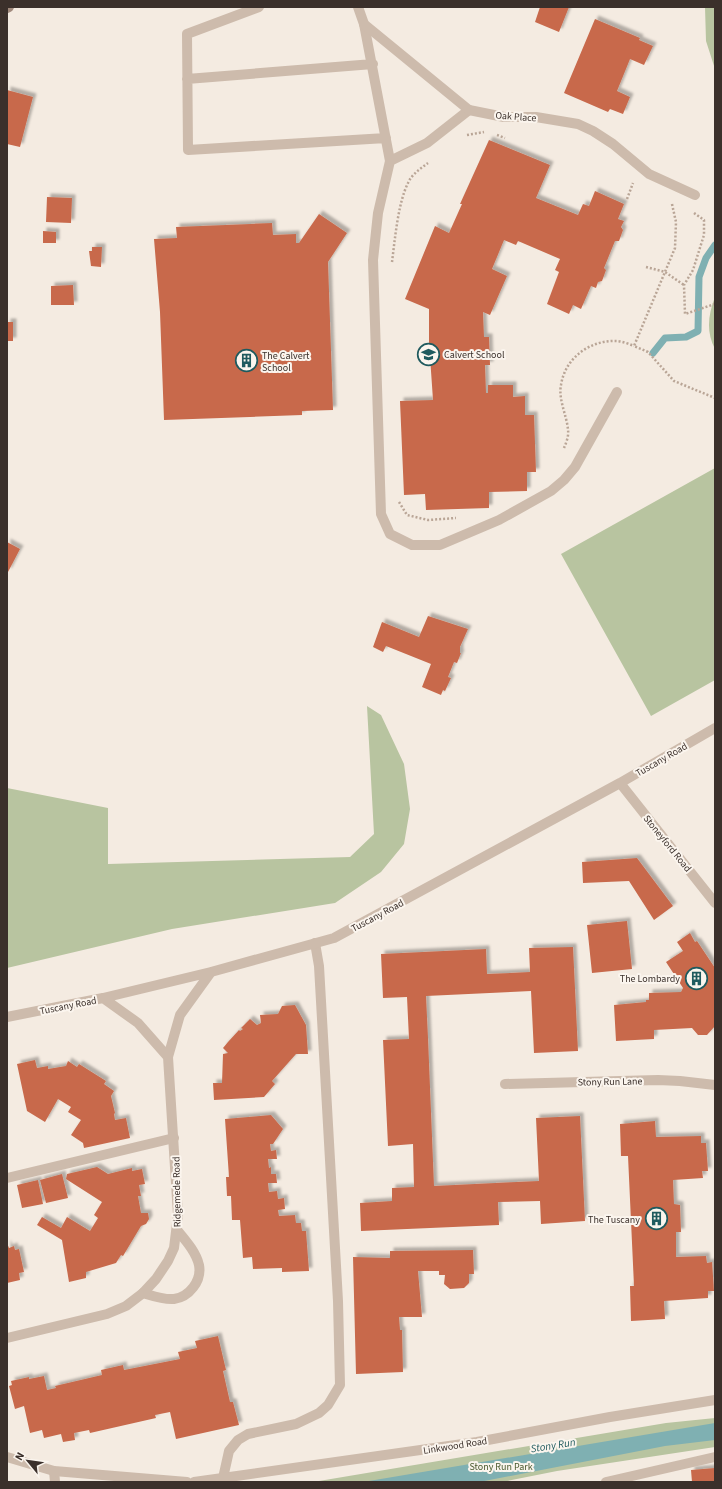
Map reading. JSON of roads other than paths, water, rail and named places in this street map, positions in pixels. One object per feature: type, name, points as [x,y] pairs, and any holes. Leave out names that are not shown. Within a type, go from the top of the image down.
[{"type":"street","points":[[259,7],[187,34],[188,150],[386,138]]},
{"type":"street","points":[[358,7],[364,24],[373,64],[390,162],[378,214],[373,260],[381,514],[390,534],[412,545],[440,545],[499,520],[551,491],[564,480],[575,467],[616,392]]},
{"type":"street","name":"Oak Place","points":[[364,24],[469,110],[504,117],[536,117],[578,124],[593,131],[613,144],[649,174],[695,195]]},
{"type":"street","points":[[187,79],[373,64]]},
{"type":"street","points":[[390,162],[427,143],[469,110]]},
{"type":"street","name":"Tuscany Road","points":[[7,1018],[103,998],[211,972],[334,938],[620,783],[715,728]]},
{"type":"street","name":"Stoneyford Road","points":[[620,783],[715,903]]},
{"type":"street","points":[[224,1478],[229,1451],[238,1440],[248,1434],[296,1424],[319,1413],[328,1405],[340,1385],[338,1294],[319,966],[315,943]]},
{"type":"street","name":"Ridgemede Road","points":[[7,1338],[107,1314],[126,1306],[143,1293],[156,1279],[168,1261],[174,1248],[177,1230],[177,1187],[168,1057],[180,1015],[211,972]]},
{"type":"street","points":[[103,998],[138,1023],[168,1057]]},
{"type":"street","name":"Stony Run Lane","points":[[506,1084],[658,1080],[696,1082],[715,1085]]},
{"type":"street","points":[[7,1178],[174,1138]]},
{"type":"street","points":[[143,1293],[165,1299],[174,1299],[186,1295],[195,1287],[199,1266],[188,1243],[177,1230]]},
{"type":"street","name":"Linkwood Road","points":[[194,1482],[477,1442],[602,1418],[715,1400]]},
{"type":"street","points":[[7,1457],[54,1471],[187,1482]]},
{"type":"street","points":[[606,1482],[715,1458]]},
{"type":"street","points":[[54,1471],[55,1482]]},
{"type":"water","name":"Stony Run","points":[[715,1423],[715,1440],[665,1446],[479,1482],[363,1482]]},
{"type":"waterway","points":[[653,353],[665,338],[686,337],[698,331],[699,277],[706,258],[715,245]]},
{"type":"place","name":"Calvert School","points":[[428,354]]},
{"type":"place","name":"The Calvert School","points":[[246,361]]},
{"type":"place","name":"The Lombardy","points":[[696,978]]},
{"type":"place","name":"The Tuscany","points":[[656,1219]]},
{"type":"park label","name":"Stony Run Park","points":[[501,1466]]}]
